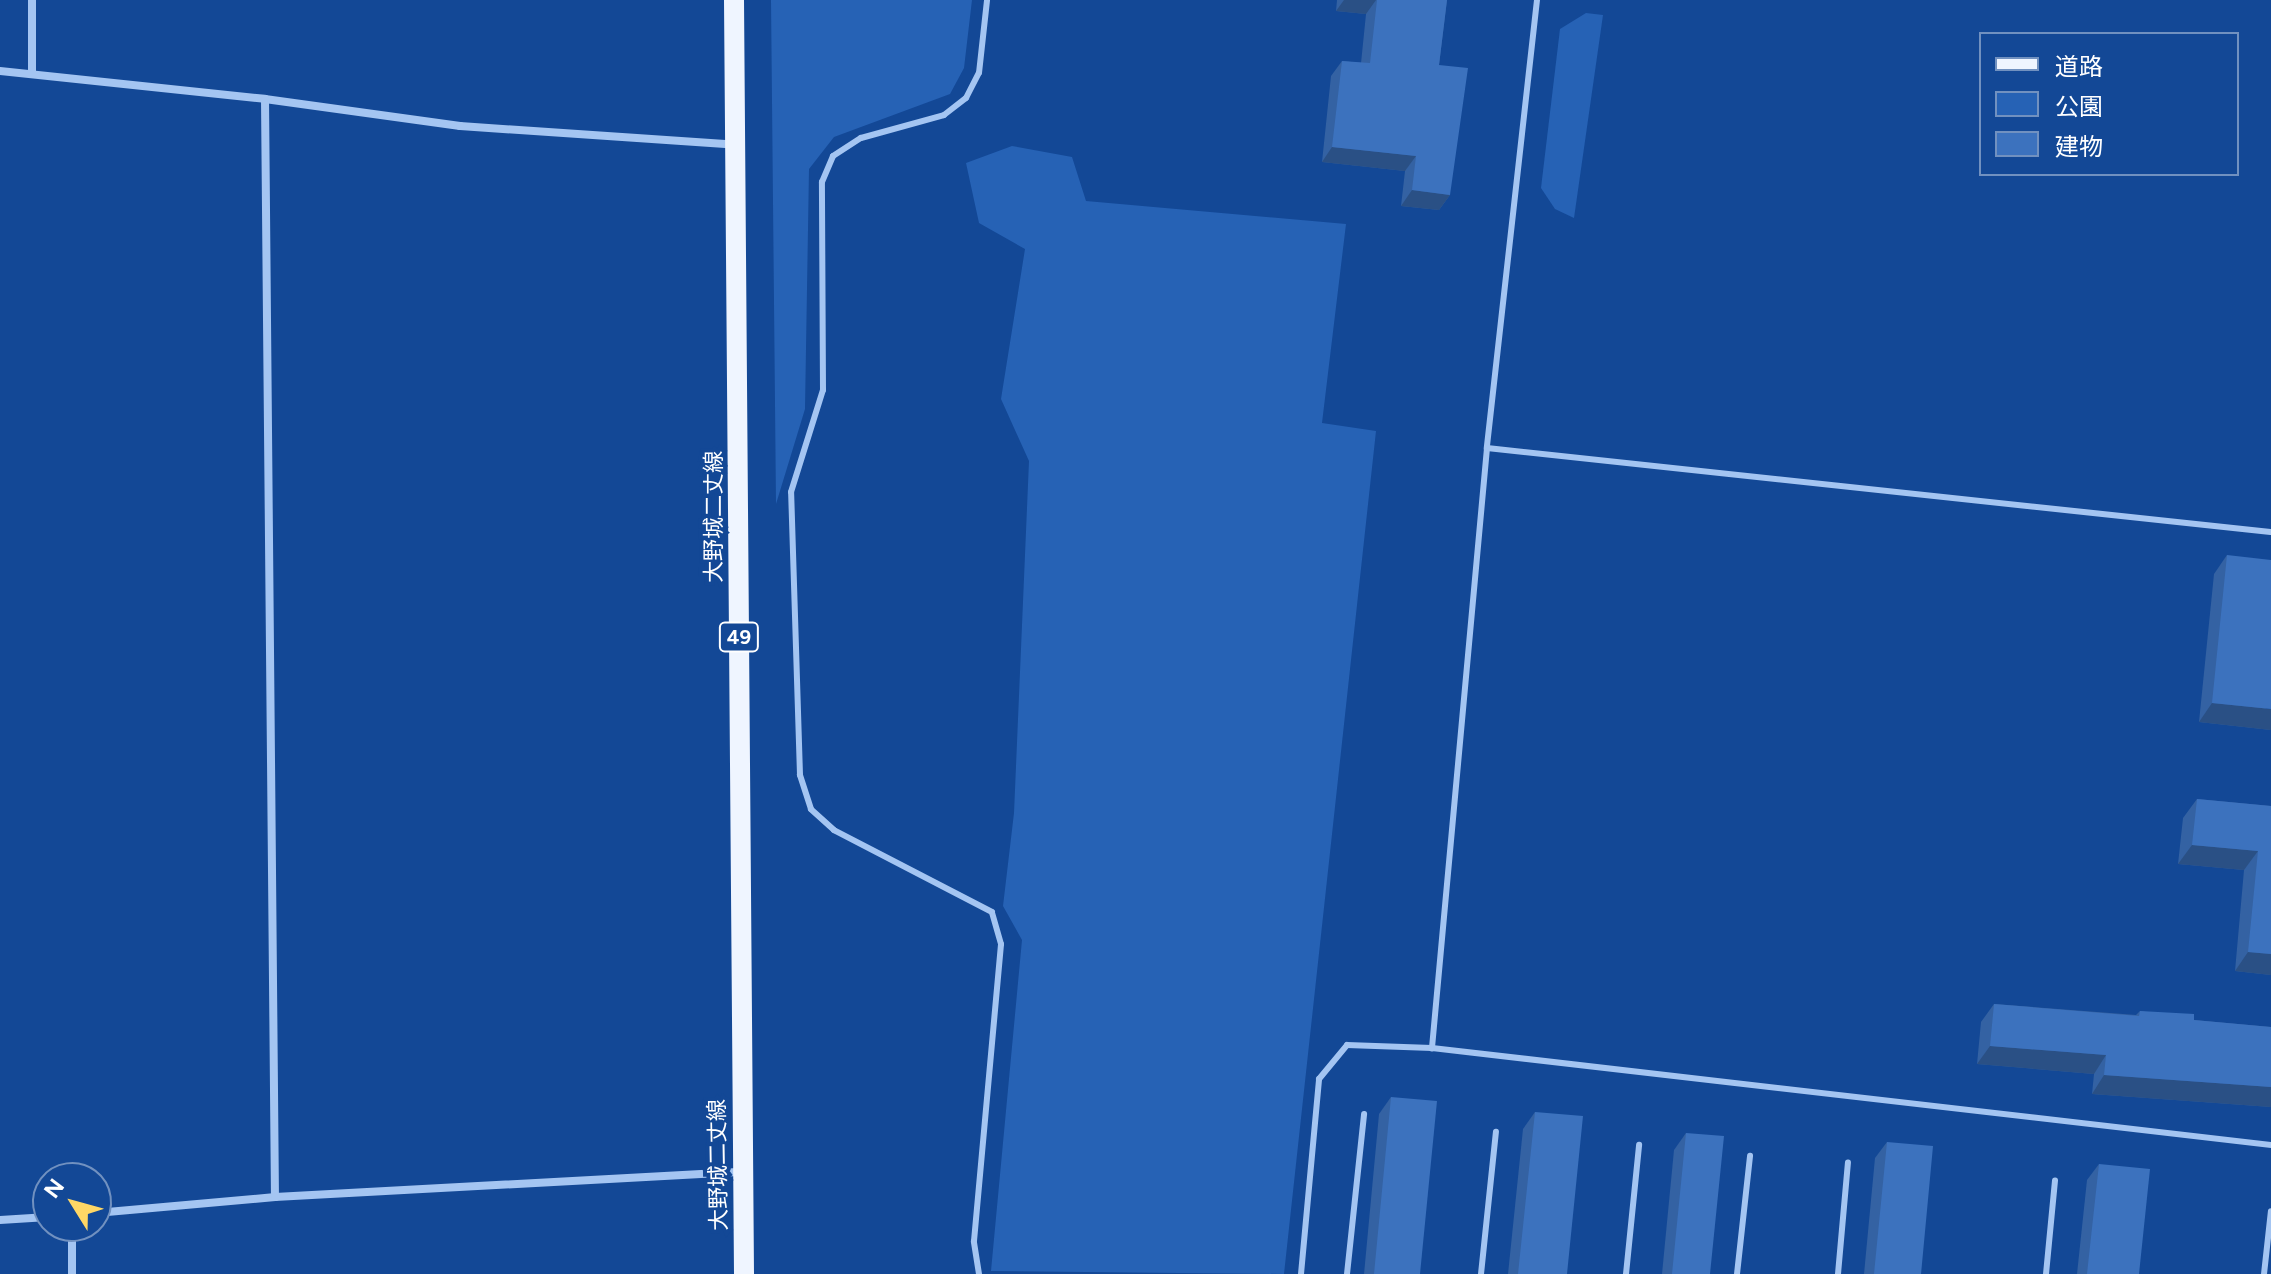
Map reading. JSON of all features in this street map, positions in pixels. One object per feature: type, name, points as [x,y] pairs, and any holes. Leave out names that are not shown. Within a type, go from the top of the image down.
[{"type":"main road","name":"大野城二丈線","points":[[734,0],[744,1274]]},
{"type":"street","points":[[32,0],[32,72]]},
{"type":"street","points":[[0,71],[265,99],[460,126],[737,145]]},
{"type":"street","points":[[265,99],[275,1197]]},
{"type":"street","points":[[112,1212],[275,1197],[742,1172]]},
{"type":"street","points":[[0,1220],[32,1218]]},
{"type":"street","points":[[72,1242],[72,1274]]},
{"type":"lane","points":[[979,1274],[974,1241],[1001,944],[992,912],[834,830],[811,809],[800,775],[791,492],[823,390],[822,182],[833,156],[861,138],[944,115],[966,98],[979,73],[987,0]]},
{"type":"lane","points":[[1432,1048],[1487,448],[1537,0]]},
{"type":"lane","points":[[1487,448],[2271,532]]},
{"type":"lane","points":[[1301,1274],[1319,1079],[1347,1045],[1432,1048],[2271,1145]]},
{"type":"lane","points":[[1347,1274],[1364,1114]]},
{"type":"lane","points":[[1481,1274],[1496,1132]]},
{"type":"lane","points":[[1626,1274],[1639,1145]]},
{"type":"lane","points":[[1737,1274],[1750,1156]]},
{"type":"lane","points":[[1838,1274],[1848,1162]]},
{"type":"lane","points":[[2046,1274],[2055,1180]]},
{"type":"lane","points":[[2264,1274],[2271,1211]]},
{"type":"green space","points":[[771,0],[972,0],[964,68],[950,94],[834,137],[809,169],[805,409],[776,504]]},
{"type":"green space","points":[[1586,13],[1603,15],[1574,218],[1555,209],[1541,188],[1560,29]]},
{"type":"green space","points":[[1012,146],[1072,157],[1086,201],[1346,224],[1322,423],[1376,431],[1284,1274],[991,1271],[1022,940],[1003,906],[1014,813],[1029,461],[1001,399],[1025,249],[979,223],[966,163]]},
{"type":"building","points":[[1377,0],[1447,0],[1439,65],[1468,68],[1450,195],[1412,190],[1416,156],[1332,147],[1342,61],[1370,63]]},
{"type":"building","points":[[2227,555],[2271,560],[2271,709],[2212,703]]},
{"type":"building","points":[[2197,799],[2271,806],[2271,954],[2248,952],[2258,851],[2192,845]]},
{"type":"building","points":[[1994,1004],[2139,1016],[2140,1011],[2194,1014],[2194,1020],[2271,1027],[2271,1087],[2104,1075],[2106,1055],[1990,1046]]},
{"type":"building","points":[[1391,1097],[1437,1101],[1420,1274],[1374,1274]]},
{"type":"building","points":[[1535,1112],[1583,1116],[1567,1274],[1518,1274]]},
{"type":"building","points":[[1686,1133],[1724,1136],[1710,1274],[1672,1274]]},
{"type":"building","points":[[1887,1142],[1933,1146],[1921,1274],[1874,1274]]},
{"type":"building","points":[[2099,1164],[2150,1169],[2139,1274],[2087,1274]]}]
